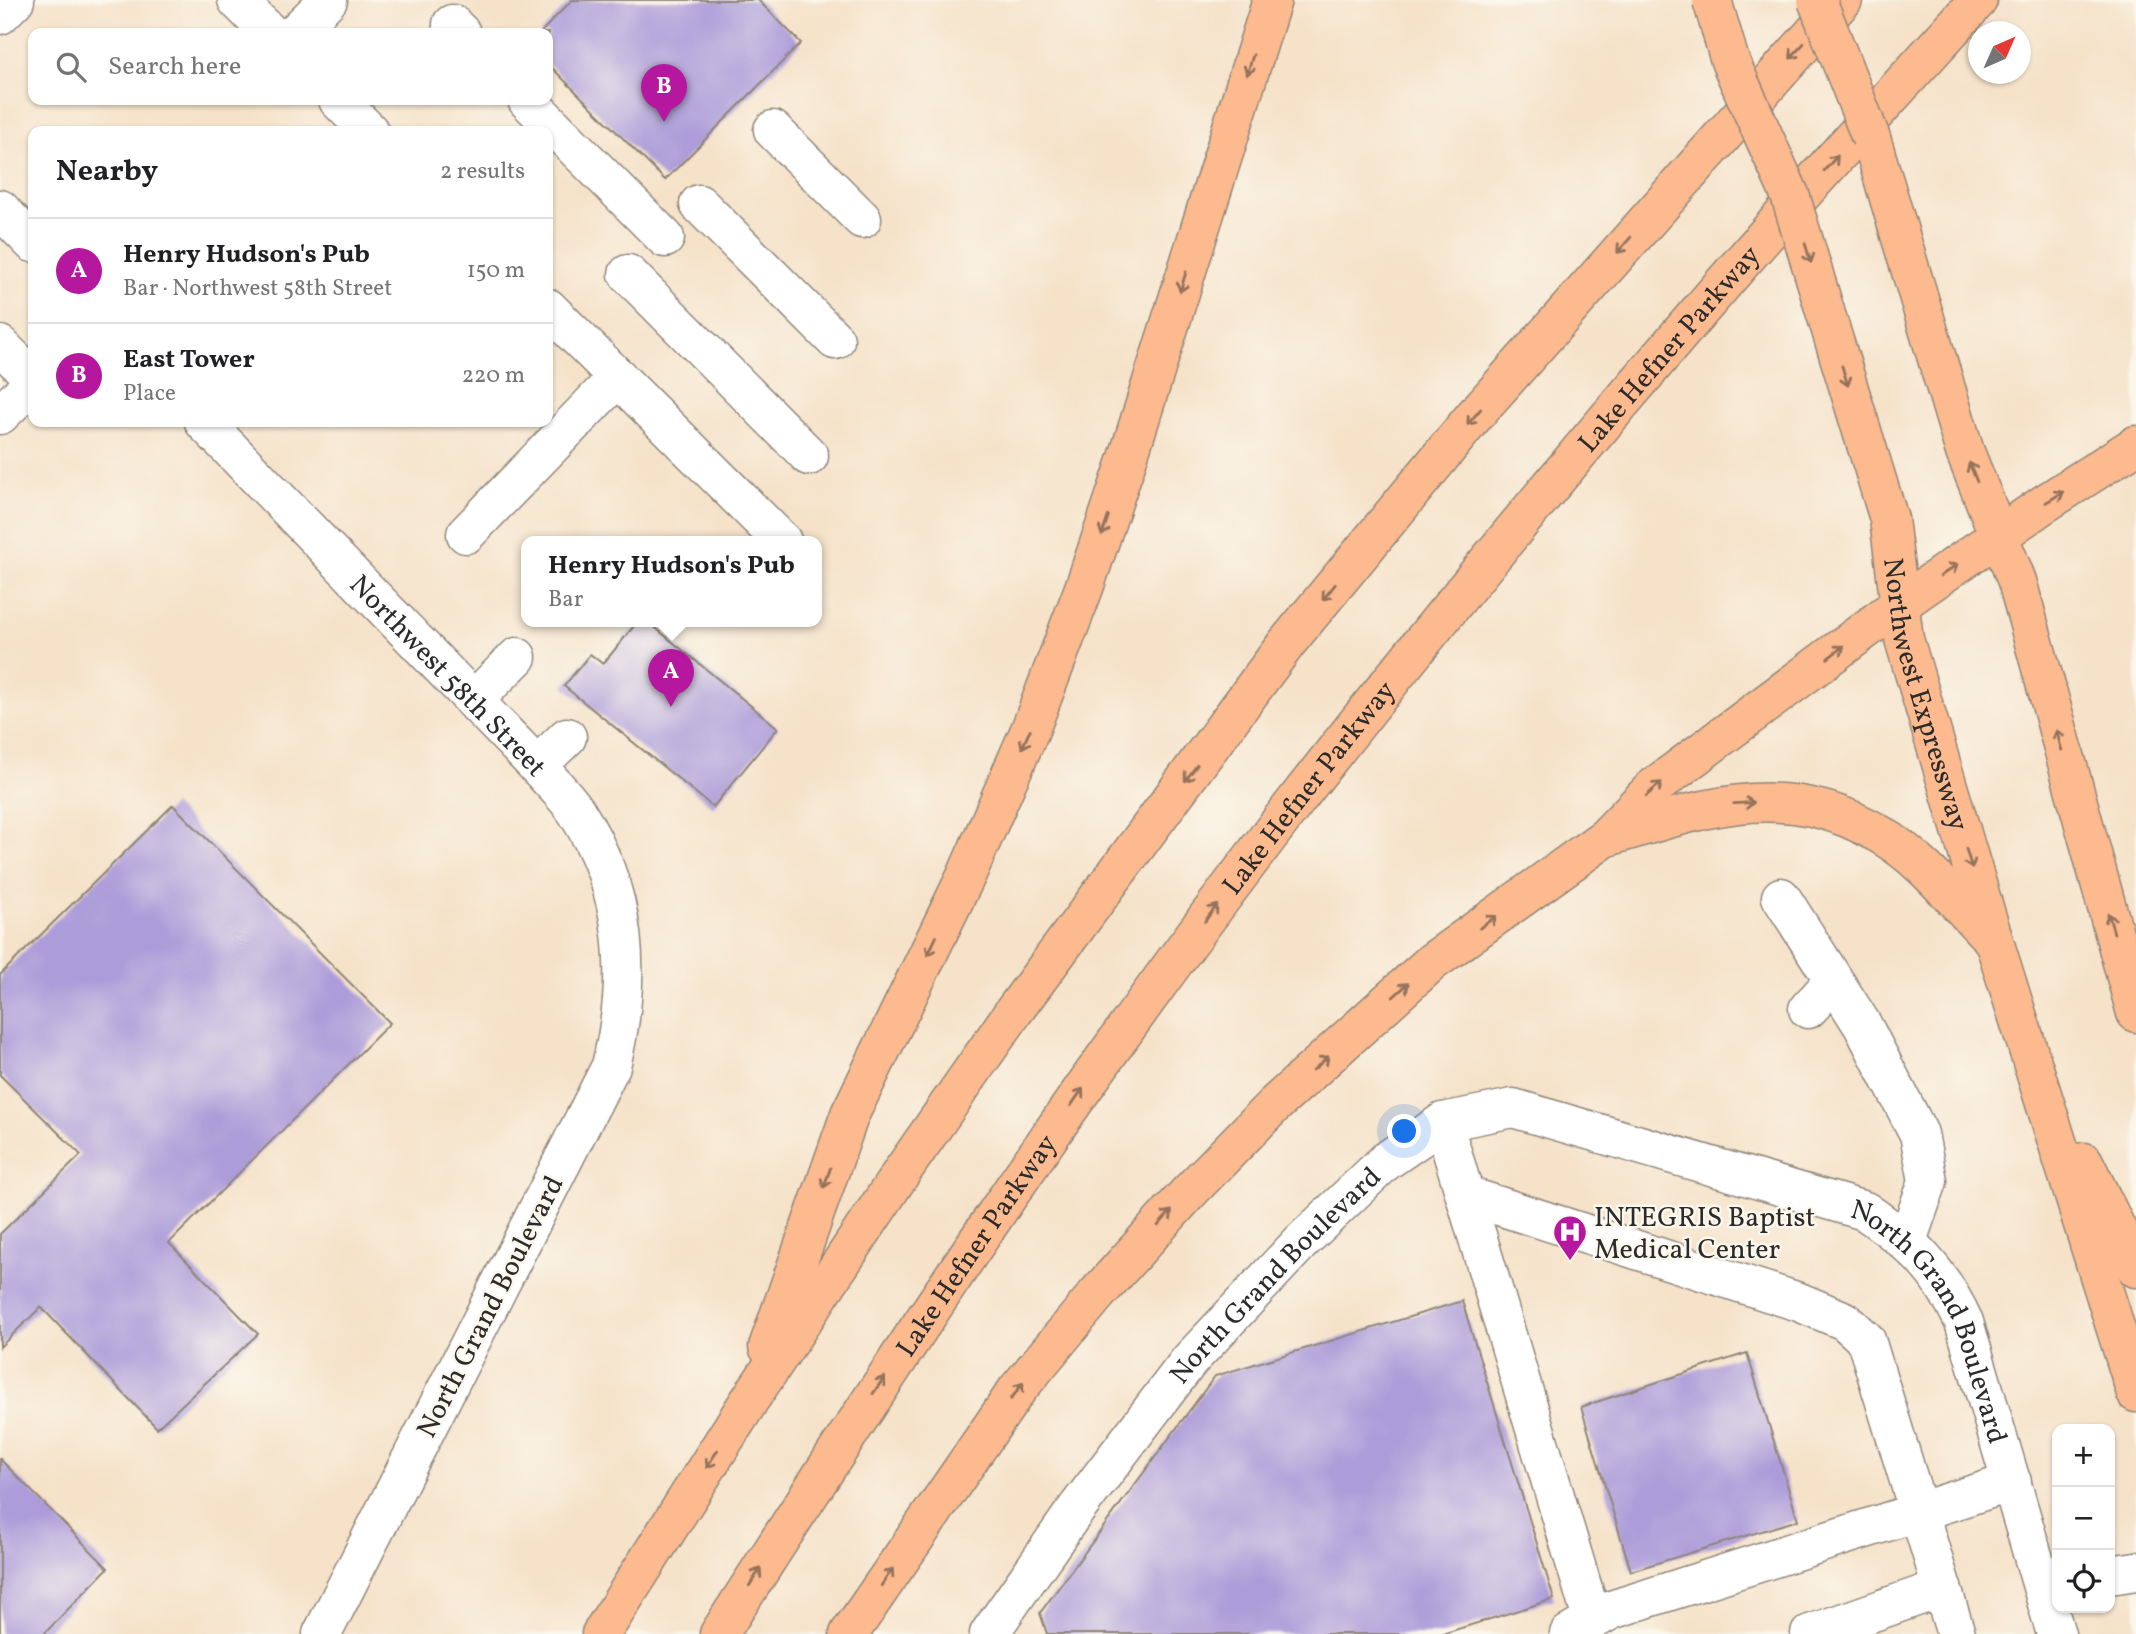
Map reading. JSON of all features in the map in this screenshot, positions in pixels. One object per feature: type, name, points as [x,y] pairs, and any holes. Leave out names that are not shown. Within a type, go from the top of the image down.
[{"type":"highway","points":[[749,1401],[850,1114],[971,864],[1030,730],[1084,589],[1128,461],[1272,0]]},
{"type":"highway","name":"Northwest Expressway","points":[[1712,0],[1730,61],[1790,195],[1889,519],[1904,639],[1994,942],[2136,1393]]},
{"type":"highway","points":[[1817,0],[1871,138],[1965,452],[2017,581],[2136,1013]]},
{"type":"highway","points":[[601,1634],[749,1401],[903,1170],[1014,1011],[1286,644],[1483,406],[1843,0]]},
{"type":"highway","name":"Lake Hefner Parkway","points":[[719,1634],[868,1401],[1107,1054],[1290,809],[1488,559],[1737,269],[1978,0]]},
{"type":"highway","points":[[849,1634],[1017,1390],[1097,1294],[1189,1192],[1273,1106],[1432,962],[1606,837],[1654,787],[1900,604],[1998,535],[2136,445]]},
{"type":"highway","points":[[1606,837],[1736,802],[1784,802],[1833,812],[1882,835],[1911,858],[1994,942]]},
{"type":"highway","points":[[2032,1057],[2136,1268]]},
{"type":"street","points":[[0,15],[15,0]]},
{"type":"street","points":[[237,0],[265,28]]},
{"type":"street","points":[[300,28],[328,0]]},
{"type":"street","points":[[343,105],[364,126]]},
{"type":"street","points":[[532,105],[665,238]]},
{"type":"street","points":[[774,130],[862,219]]},
{"type":"street","points":[[699,204],[835,340]]},
{"type":"street","points":[[0,209],[28,238]]},
{"type":"street","points":[[628,274],[809,456]]},
{"type":"street","points":[[553,313],[777,536]]},
{"type":"street","points":[[0,345],[28,376]]},
{"type":"street","points":[[466,534],[618,377]]},
{"type":"street","points":[[0,415],[28,386]]},
{"type":"street","name":"Northwest 58th Street","points":[[209,427],[537,766],[575,809],[600,854],[612,889],[624,968]]},
{"type":"street","points":[[473,701],[517,657]]},
{"type":"street","points":[[537,766],[567,737]]},
{"type":"street","points":[[1781,897],[1863,1026],[1919,1134],[1928,1181],[1908,1241]]},
{"type":"street","name":"North Grand Boulevard","points":[[322,1634],[611,1066],[622,1018],[624,968]]},
{"type":"street","points":[[1808,1009],[1834,981]]},
{"type":"street","name":"North Grand Boulevard","points":[[989,1634],[1072,1515],[1189,1361],[1301,1242],[1386,1161],[1443,1122],[1513,1108],[1865,1212],[1908,1241],[1948,1288],[1964,1322],[2012,1482],[2050,1583]]},
{"type":"street","points":[[1443,1122],[1581,1627],[1611,1610],[2012,1482]]},
{"type":"street","points":[[1465,1195],[1799,1302],[1845,1321],[1866,1340],[1956,1634]]},
{"type":"street","points":[[2115,1574],[2136,1571]]},
{"type":"street","points":[[2050,1583],[2056,1634]]},
{"type":"street","points":[[1810,1634],[1942,1588]]},
{"type":"building","points":[[572,0],[758,0],[801,43],[665,180],[553,69],[553,28],[545,28]]},
{"type":"building","points":[[633,627],[654,627],[778,728],[713,807],[564,686],[590,654],[603,664]]},
{"type":"building","points":[[173,805],[390,1023],[169,1243],[258,1334],[157,1428],[41,1307],[0,1347],[0,1234],[81,1155],[0,1075],[0,975]]},
{"type":"building","points":[[1462,1301],[1554,1599],[1442,1634],[1047,1634],[1040,1613],[1215,1376]]},
{"type":"building","points":[[1747,1353],[1798,1520],[1631,1571],[1581,1407]]},
{"type":"building","points":[[0,1459],[108,1568],[44,1634],[0,1634]]},
{"type":"place","name":"East Tower","points":[[664,122]]},
{"type":"place","name":"Henry Hudson's Pub","points":[[671,707]]},
{"type":"place","name":"INTEGRIS Baptist Medical Center","points":[[1570,1262]]}]
